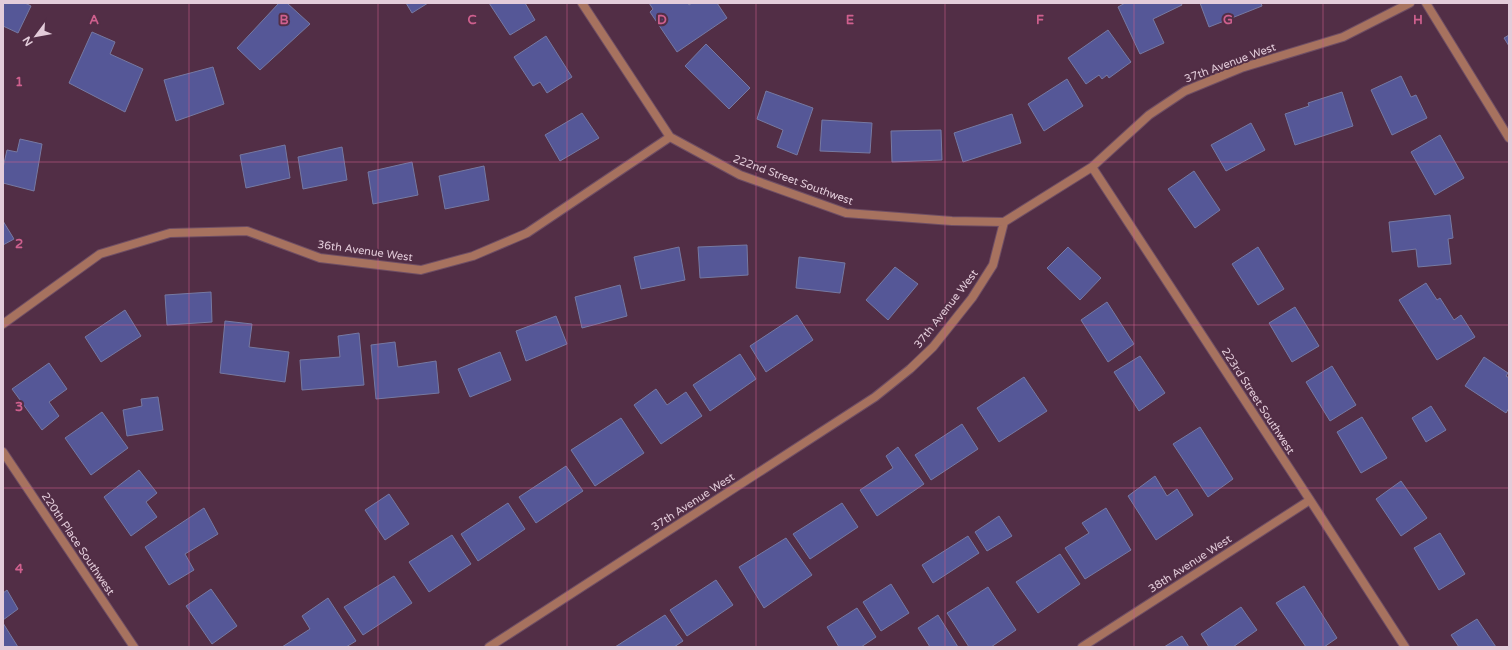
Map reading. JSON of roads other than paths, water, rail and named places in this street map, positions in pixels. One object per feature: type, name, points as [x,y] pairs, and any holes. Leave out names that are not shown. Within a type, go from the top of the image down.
[{"type":"street","name":"222nd Street Southwest","points":[[582,3],[670,137],[740,175],[846,213],[952,221],[1004,222]]},
{"type":"street","name":"37th Avenue West","points":[[489,647],[875,397],[910,370],[933,347],[972,298],[993,266],[1004,222],[1092,167],[1149,115],[1185,91],[1241,68],[1343,37],[1410,3]]},
{"type":"street","points":[[1426,3],[1509,138]]},
{"type":"street","name":"36th Avenue West","points":[[3,324],[100,254],[170,233],[247,231],[320,258],[421,270],[473,256],[527,233],[670,137]]},
{"type":"street","name":"223rd Street Southwest","points":[[1092,167],[1405,647]]},
{"type":"street","name":"220th Place Southwest","points":[[3,452],[134,647]]},
{"type":"street","name":"38th Avenue West","points":[[1082,647],[1310,500]]}]
